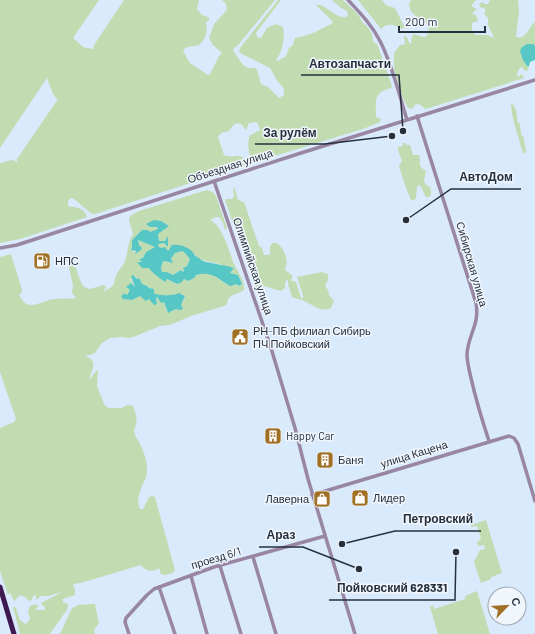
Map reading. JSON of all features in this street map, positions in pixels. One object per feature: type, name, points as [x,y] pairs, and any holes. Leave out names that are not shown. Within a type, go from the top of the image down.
[{"type":"highway","points":[[0,587],[14,634]]},
{"type":"street","points":[[348,0],[368,22],[380,42],[407,120]]},
{"type":"street","name":"Объездная улица","points":[[0,248],[17,245],[417,116],[535,80]]},
{"type":"street","name":"Сибирская улица","points":[[417,116],[476,302],[476,320],[467,351],[467,359],[477,402],[489,441]]},
{"type":"street","name":"Олимпийская улица","points":[[214,181],[271,348],[295,428],[312,495],[355,634]]},
{"type":"street","name":"улица Кацена","points":[[312,495],[509,436],[515,439],[518,444],[535,501]]},
{"type":"street","name":"проезд 6/1","points":[[129,634],[125,620],[147,595],[159,587],[220,566],[325,536]]},
{"type":"street","points":[[253,557],[276,634]]},
{"type":"street","points":[[220,566],[241,634]]},
{"type":"street","points":[[191,576],[207,634]]},
{"type":"street","points":[[159,587],[175,634]]},
{"type":"shaded area","points":[[0,0],[99,0],[73,38],[83,47],[93,49],[94,45],[124,0],[199,0],[197,9],[201,14],[209,18],[209,21],[206,22],[206,35],[199,45],[188,47],[183,51],[190,63],[208,75],[222,53],[213,45],[209,38],[214,24],[227,10],[226,4],[222,0],[275,0],[239,44],[233,49],[241,63],[249,68],[255,68],[261,84],[268,87],[279,98],[284,95],[284,89],[270,68],[239,52],[240,48],[278,0],[281,0],[256,33],[258,38],[261,38],[267,28],[276,24],[283,27],[283,44],[276,60],[278,61],[286,56],[289,48],[293,45],[295,38],[315,32],[333,22],[316,5],[323,6],[338,16],[346,17],[348,15],[347,11],[332,0],[343,0],[357,13],[362,22],[370,30],[373,36],[373,42],[377,44],[392,86],[391,88],[381,92],[377,98],[376,117],[381,119],[380,122],[363,129],[255,162],[249,154],[248,147],[249,136],[260,130],[258,124],[256,122],[249,123],[246,130],[241,124],[235,124],[229,131],[221,133],[218,137],[224,155],[243,157],[246,163],[243,166],[95,214],[92,214],[71,198],[68,201],[68,206],[82,210],[87,217],[20,239],[0,243],[0,163],[11,160],[17,162],[17,159],[58,101],[53,94],[47,78],[0,148]]},
{"type":"shaded area","points":[[358,0],[382,0],[386,5],[395,8],[405,28],[402,29],[394,25],[387,25],[381,29]]},
{"type":"shaded area","points":[[411,0],[476,0],[471,6],[477,9],[472,14],[476,15],[478,21],[472,23],[472,30],[475,35],[487,35],[494,38],[488,25],[488,18],[484,14],[486,9],[480,7],[479,4],[482,2],[488,4],[490,0],[518,0],[519,12],[516,37],[522,37],[525,35],[535,22],[535,46],[533,44],[527,44],[521,52],[529,70],[525,71],[522,67],[518,71],[517,75],[518,77],[522,74],[524,78],[429,108],[425,109],[421,105],[416,104],[412,109],[409,108],[403,98],[395,74],[394,53],[400,45],[405,44],[404,36],[406,36],[410,44],[412,43],[411,40],[413,34],[424,37],[427,36],[429,31],[426,23],[411,11],[409,4]]},
{"type":"shaded area","points":[[527,44],[533,44],[535,46],[535,60],[530,62],[528,67],[523,60],[520,51],[522,47]]},
{"type":"shaded area","points":[[511,103],[515,108],[517,122],[520,124],[521,134],[524,138],[526,152],[524,154],[513,120]]},
{"type":"shaded area","points":[[403,143],[410,145],[413,155],[419,155],[420,165],[426,171],[424,180],[425,184],[430,187],[431,194],[429,197],[426,197],[419,185],[417,187],[416,198],[411,200],[399,166],[402,161],[398,147],[403,146]]},
{"type":"shaded area","points":[[233,188],[235,189],[238,200],[244,202],[259,246],[262,248],[264,255],[270,254],[270,246],[273,243],[277,243],[282,248],[286,255],[287,263],[285,270],[292,275],[292,279],[290,280],[296,282],[301,298],[303,298],[303,295],[297,277],[322,272],[328,274],[328,280],[325,286],[329,295],[334,301],[331,308],[324,310],[292,297],[288,279],[285,282],[285,288],[281,291],[264,286],[255,287],[225,200],[232,199],[234,197]]},
{"type":"shaded area","points":[[207,190],[213,192],[216,196],[227,228],[225,230],[219,217],[210,220],[215,223],[222,233],[244,286],[244,290],[231,296],[227,304],[224,306],[191,316],[170,325],[160,326],[129,338],[110,338],[102,343],[95,353],[85,356],[90,358],[93,363],[93,369],[89,380],[97,370],[98,372],[97,386],[105,406],[109,408],[121,408],[128,405],[133,406],[137,420],[134,432],[146,460],[147,469],[146,477],[138,501],[140,509],[143,509],[149,497],[155,497],[175,570],[173,573],[165,575],[161,574],[159,568],[157,570],[149,571],[141,565],[73,584],[75,595],[63,599],[63,602],[68,604],[68,608],[50,634],[20,634],[13,607],[16,608],[20,620],[26,624],[30,619],[28,611],[30,606],[35,604],[38,606],[36,610],[45,610],[45,607],[41,603],[62,592],[48,596],[41,596],[36,600],[36,595],[29,601],[20,595],[14,601],[10,593],[8,595],[0,571],[0,428],[14,422],[16,419],[0,372],[0,257],[11,254],[22,290],[21,294],[19,294],[26,304],[34,305],[54,299],[76,298],[72,293],[73,285],[69,263],[76,268],[80,281],[84,287],[90,289],[104,285],[106,287],[103,292],[114,284],[118,272],[125,262],[129,243],[133,234],[129,220],[130,216],[139,211]],"holes":[[[163,223],[167,224],[162,231],[158,233],[159,241],[165,241],[168,237],[168,247],[164,243],[158,244],[159,247],[168,251],[169,249],[192,252],[195,256],[204,261],[234,268],[230,273],[238,275],[242,284],[238,286],[236,284],[228,285],[206,273],[196,275],[189,281],[184,279],[177,284],[166,279],[166,281],[149,268],[144,268],[138,262],[142,262],[139,259],[143,258],[146,252],[155,247],[138,240],[139,244],[137,253],[131,250],[132,240],[142,230],[151,232],[158,229],[153,227]],[[135,276],[137,279],[139,278],[142,284],[154,290],[154,293],[156,294],[184,295],[185,297],[181,305],[173,311],[167,312],[164,302],[160,301],[157,297],[157,302],[149,299],[147,301],[140,296],[132,300],[123,299],[125,294],[127,295],[130,290],[126,287],[131,283],[135,287],[131,279]]]},
{"type":"shaded area","points":[[154,220],[161,221],[169,226],[158,234],[159,241],[165,241],[168,236],[168,247],[164,243],[158,244],[159,247],[165,247],[168,251],[172,245],[182,246],[189,249],[195,256],[204,261],[234,268],[230,273],[238,275],[242,284],[239,286],[236,284],[231,286],[209,274],[201,274],[196,275],[189,281],[184,279],[182,282],[177,284],[167,279],[165,282],[149,268],[142,268],[137,262],[142,262],[139,259],[143,258],[146,252],[155,247],[138,240],[139,245],[142,248],[141,250],[135,254],[136,251],[131,250],[132,240],[142,230],[148,230],[150,232],[158,229],[157,227],[150,227],[146,224]],"holes":[[[182,251],[190,259],[187,266],[183,268],[183,272],[181,270],[173,275],[167,272],[162,272],[161,268],[163,261],[173,263],[171,259],[175,253]]]},
{"type":"shaded area","points":[[182,251],[190,259],[188,265],[182,272],[181,270],[173,275],[167,272],[162,272],[161,268],[163,261],[169,263],[175,253]]},
{"type":"shaded area","points":[[133,275],[137,279],[139,278],[142,284],[154,289],[154,293],[156,294],[170,295],[179,293],[185,296],[181,305],[183,309],[176,309],[168,313],[164,302],[161,303],[157,297],[157,304],[154,305],[149,299],[146,301],[140,296],[132,300],[123,299],[121,296],[125,293],[127,295],[130,290],[126,287],[131,283],[135,287],[131,276]]},
{"type":"shaded area","points":[[486,520],[502,573],[481,583],[474,562],[480,550],[485,549],[484,545],[478,546],[477,542],[481,539],[477,526],[471,527],[471,525]]},
{"type":"shaded area","points":[[477,591],[490,634],[438,634],[430,607],[433,605],[434,609],[465,599],[465,596]]},
{"type":"shaded area","points":[[95,604],[99,623],[94,630],[95,634],[60,634],[72,608],[78,605]]},
{"type":"place","name":"Автозапчасти","points":[[403,131]]},
{"type":"place","name":"За рулём","points":[[392,136]]},
{"type":"place","name":"АвтоДом","points":[[406,220]]},
{"type":"place","name":"НПС","points":[[42,261]]},
{"type":"place","name":"РН-ПБ филиал Сибирь ПЧ Пойковский","points":[[240,337]]},
{"type":"place","name":"Happy Car","points":[[273,436]]},
{"type":"place","name":"Баня","points":[[325,460]]},
{"type":"place","name":"Лидер","points":[[360,498]]},
{"type":"place","name":"Лаверна","points":[[322,499]]},
{"type":"place","name":"Петровский","points":[[342,544]]},
{"type":"place","name":"Пойковский 628331","points":[[456,552]]},
{"type":"place","name":"Араз","points":[[359,569]]}]
